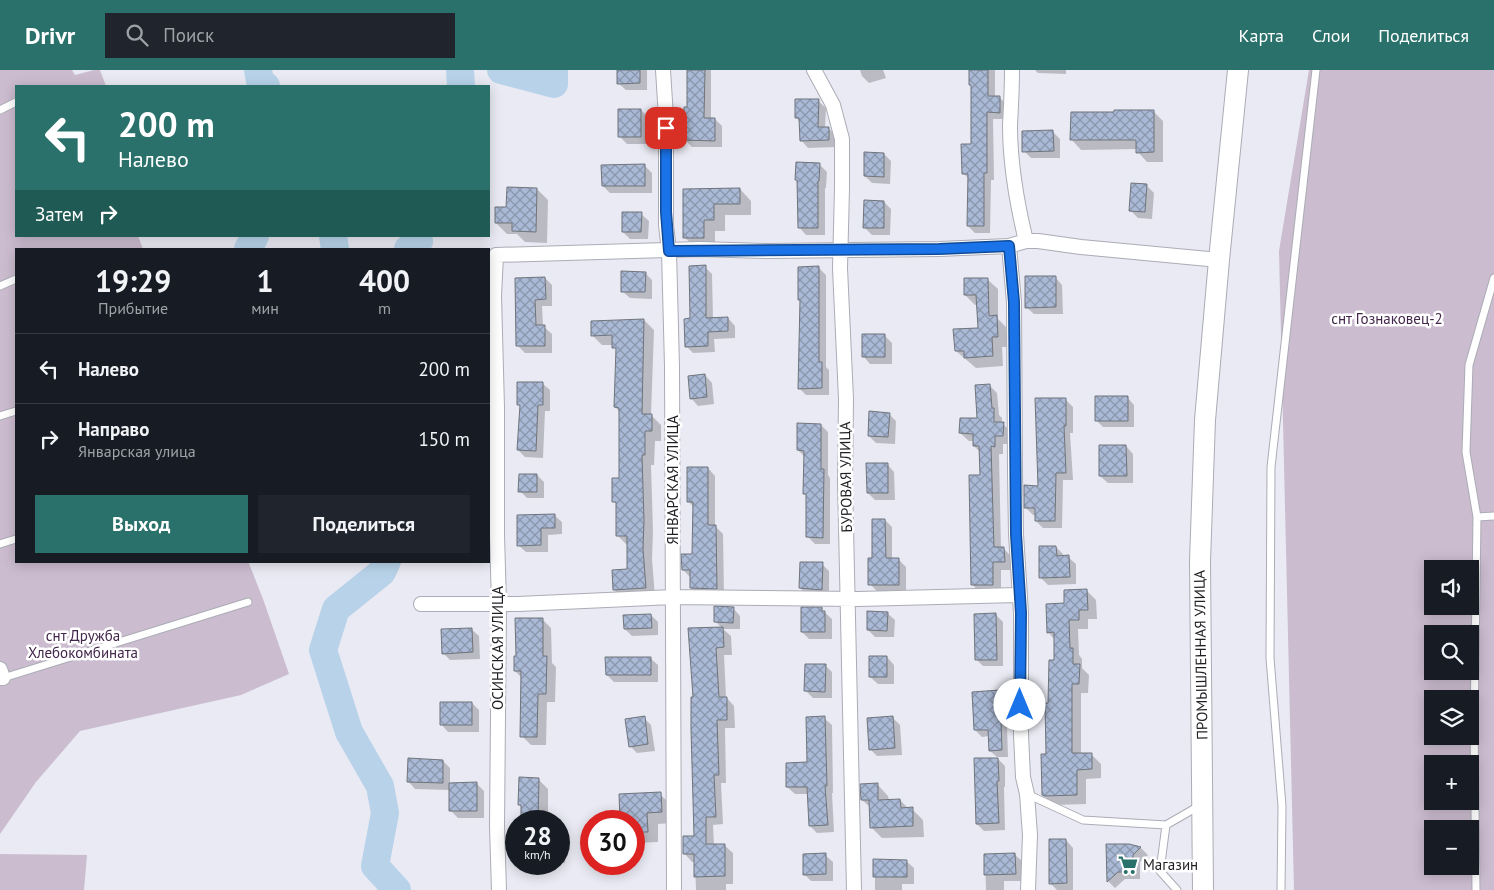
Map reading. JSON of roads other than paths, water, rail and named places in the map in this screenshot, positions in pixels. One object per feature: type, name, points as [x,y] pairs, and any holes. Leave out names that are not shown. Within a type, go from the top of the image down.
[{"type":"main road","name":"ПРОМЫШЛЕННАЯ УЛИЦА","points":[[1203,890],[1200,561],[1205,420],[1238,70]]},
{"type":"street","name":"ЯНВАРСКАЯ УЛИЦА","points":[[663,70],[666,131],[666,225],[669,251],[672,366],[674,890]]},
{"type":"street","name":"БУРОВАЯ УЛИЦА","points":[[814,70],[833,105],[842,139],[840,268],[846,398],[845,464],[854,890]]},
{"type":"street","points":[[1012,70],[1010,125],[1013,163],[1020,220],[1026,241]]},
{"type":"street","points":[[669,251],[1009,246],[1026,241],[1038,241],[1219,260]]},
{"type":"street","points":[[1009,246],[1014,302],[1016,534],[1020,595],[1021,735],[1023,777],[1027,794],[1030,835],[1028,890]]},
{"type":"street","name":"ОСИНСКАЯ УЛИЦА","points":[[500,890],[497,826],[499,604],[496,535],[498,408],[494,296],[496,255],[669,251]]},
{"type":"street","points":[[422,604],[499,604],[673,597],[848,598],[1020,595]]},
{"type":"lane","points":[[1281,890],[1282,806],[1270,658],[1271,467],[1316,70]]},
{"type":"lane","points":[[0,110],[15,102]]},
{"type":"lane","points":[[1476,890],[1474,728],[1477,517],[1466,452],[1469,364],[1494,278]]},
{"type":"lane","points":[[0,286],[15,279]]},
{"type":"lane","points":[[0,416],[15,411]]},
{"type":"lane","points":[[1477,517],[1494,516]]},
{"type":"lane","points":[[0,544],[15,539]]},
{"type":"lane","points":[[1,675],[248,602]]},
{"type":"lane","points":[[1027,794],[1083,820],[1166,825],[1203,803]]},
{"type":"lane","points":[[1166,825],[1160,871],[1177,890]]},
{"type":"waterway","points":[[258,70],[260,81],[265,85]]},
{"type":"waterway","points":[[460,70],[461,85]]},
{"type":"waterway","points":[[501,70],[554,84],[554,70]]},
{"type":"waterway","points":[[249,248],[254,237]]},
{"type":"waterway","points":[[333,237],[335,248]]},
{"type":"waterway","points":[[409,248],[419,241],[418,237]]},
{"type":"waterway","points":[[386,563],[382,572],[336,609],[323,650],[349,732],[380,786],[385,813],[375,866],[397,890]]},
{"type":"place","name":"Магазин","points":[[1128,865]]},
{"type":"park label","name":"снт Гознаковец-2","points":[[1387,319]]},
{"type":"park label","name":"снт Дружба Хлебокомбината","points":[[83,644]]}]
